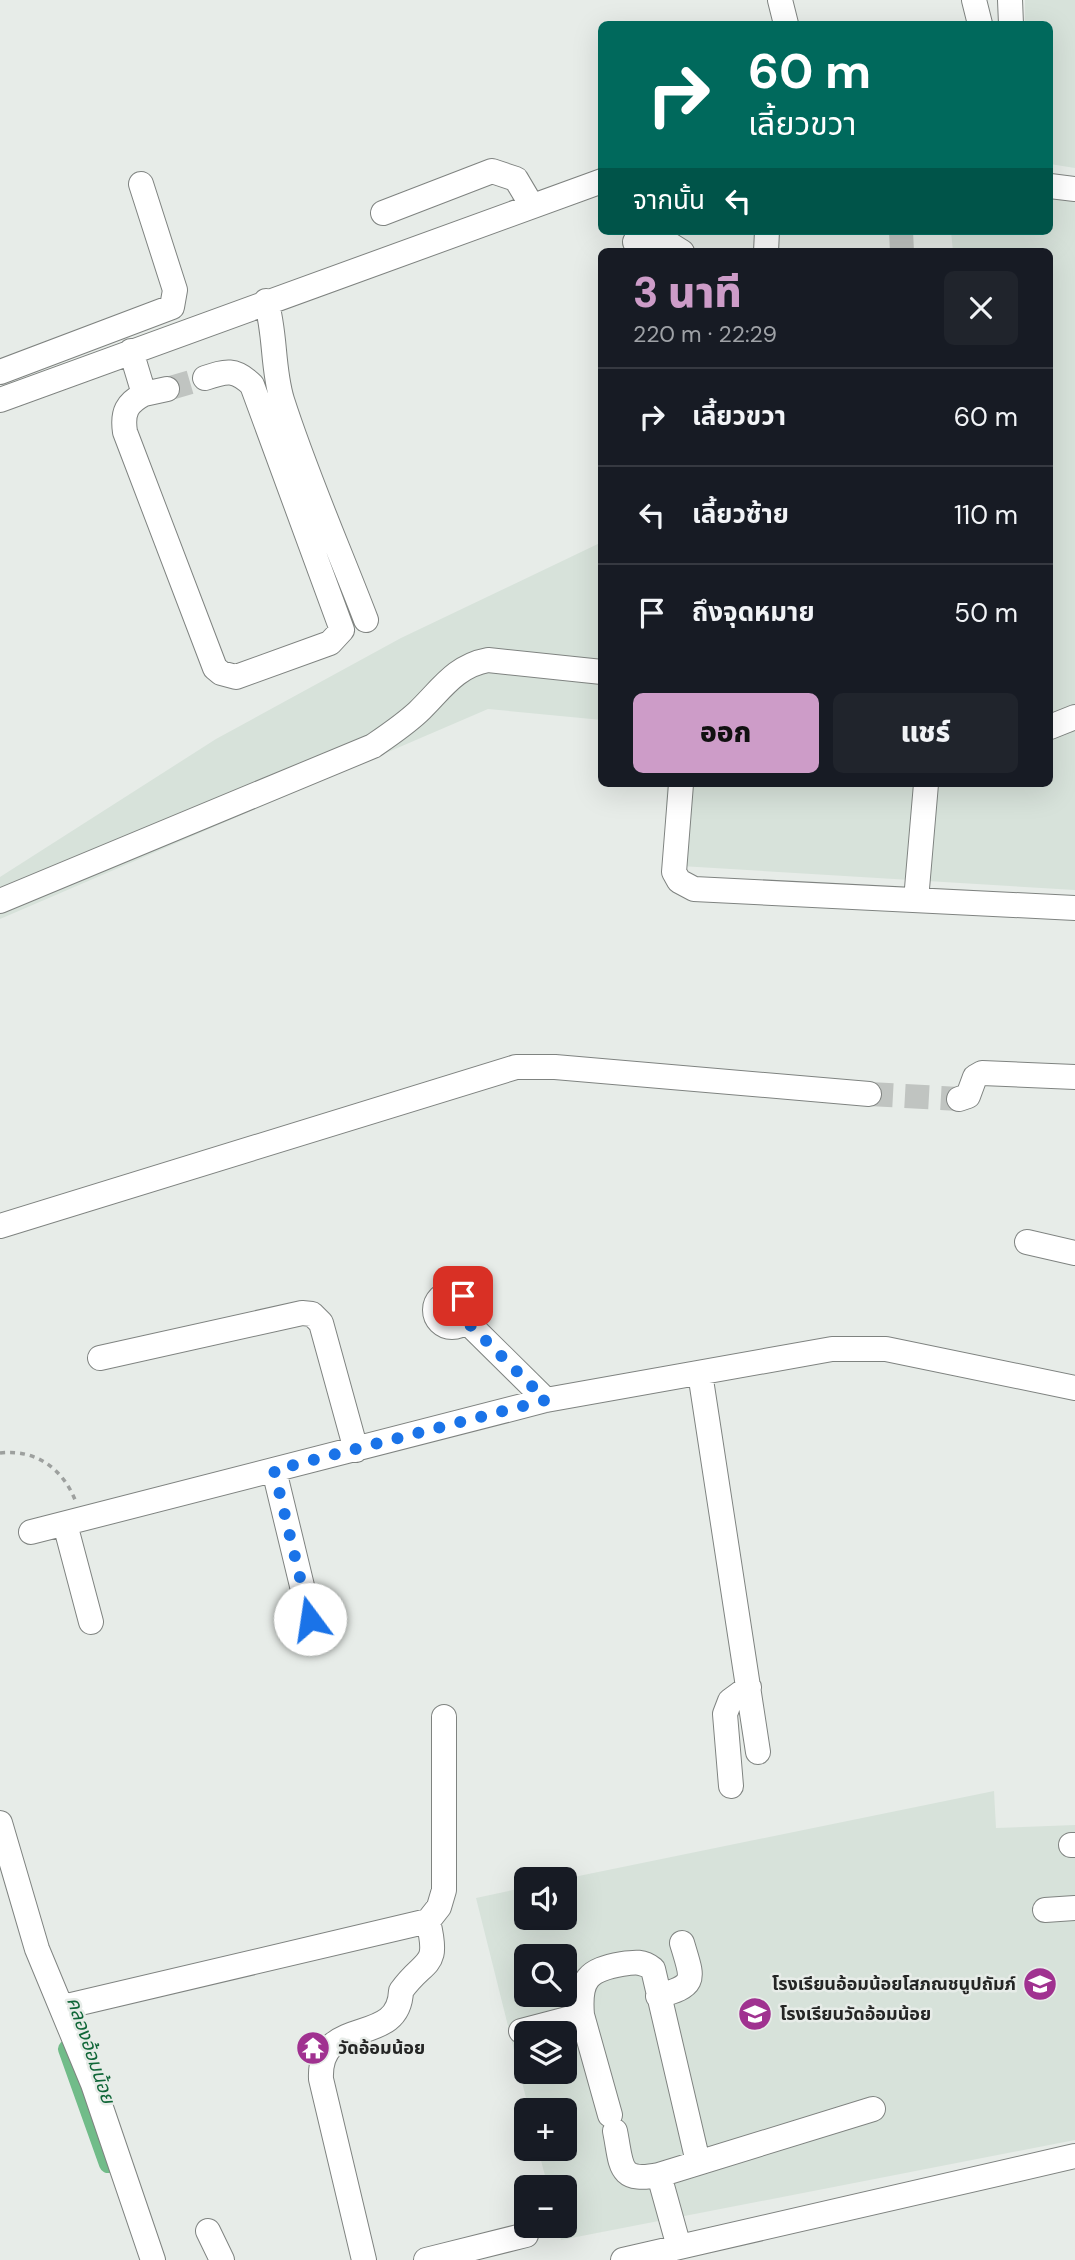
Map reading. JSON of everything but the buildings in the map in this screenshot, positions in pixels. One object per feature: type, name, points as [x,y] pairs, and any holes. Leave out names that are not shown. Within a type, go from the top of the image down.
[{"type":"street","points":[[779,0],[785,21]]},
{"type":"street","points":[[974,0],[979,21]]},
{"type":"street","points":[[1010,0],[1011,21]]},
{"type":"street","points":[[383,213],[492,171],[516,179],[532,206]]},
{"type":"street","points":[[0,400],[598,182]]},
{"type":"street","points":[[0,372],[166,312],[176,299],[141,184]]},
{"type":"street","points":[[1053,186],[1075,189]]},
{"type":"street","points":[[635,242],[666,242],[676,248]]},
{"type":"street","points":[[266,301],[272,320],[272,361],[282,402],[366,620]]},
{"type":"street","points":[[80,342],[88,367]]},
{"type":"street","points":[[131,351],[156,392],[130,402],[125,410],[125,432],[215,668],[221,673],[236,677],[330,643],[342,630],[252,386],[237,372],[228,370],[205,378]]},
{"type":"street","points":[[0,901],[373,746],[403,726],[458,671],[472,663],[488,660],[598,672]]},
{"type":"street","points":[[1053,726],[1075,717]]},
{"type":"street","points":[[681,787],[674,872],[679,881],[694,889],[1075,908]]},
{"type":"street","points":[[916,900],[926,787]]},
{"type":"street","points":[[0,1226],[516,1067],[555,1067],[869,1094]]},
{"type":"street","points":[[958,1099],[968,1096],[975,1077],[982,1073],[1075,1077]]},
{"type":"street","points":[[1027,1242],[1075,1253]]},
{"type":"street","points":[[100,1358],[302,1313],[312,1314],[321,1323],[356,1450]]},
{"type":"street","points":[[466,1321],[546,1400]]},
{"type":"street","points":[[31,1532],[546,1400],[832,1349],[886,1349],[1075,1388]]},
{"type":"street","points":[[700,1373],[758,1752]]},
{"type":"street","points":[[274,1470],[310,1619]]},
{"type":"street","points":[[74,1522],[92,1622]]},
{"type":"street","points":[[731,1786],[725,1714],[730,1701],[748,1687]]},
{"type":"street","points":[[63,2007],[428,1921],[439,1907],[444,1890],[444,1717]]},
{"type":"street","points":[[0,1823],[37,1949],[63,2007],[153,2260]]},
{"type":"street","points":[[1045,1910],[1075,1908]]},
{"type":"street","points":[[364,2260],[321,2080],[320,2063],[331,2046],[343,2037],[387,2023],[395,2015],[401,2005],[401,1991],[431,1960],[434,1947],[428,1921]]},
{"type":"street","points":[[658,1996],[685,1989],[690,1984],[691,1972],[682,1943]]},
{"type":"street","points":[[698,2162],[653,1969],[646,1963],[597,1968],[584,1987],[582,2015],[624,2172],[640,2179],[659,2175],[873,2109]]},
{"type":"street","points":[[559,2021],[582,2015]]},
{"type":"street","points":[[622,2260],[679,2247],[722,2249],[1075,2156]]},
{"type":"street","points":[[659,2175],[679,2247]]},
{"type":"street","points":[[208,2231],[222,2260]]},
{"type":"street","points":[[426,2260],[514,2238]]},
{"type":"path","points":[[0,1453],[13,1452],[44,1459],[61,1473],[74,1522]]},
{"type":"shaded area","points":[[1025,0],[1075,0],[1075,168],[1053,164],[1053,21],[1025,21]]},
{"type":"shaded area","points":[[1053,190],[1075,194],[1075,890],[664,865],[667,787],[1053,787],[1053,248],[953,248],[951,235],[1053,235]]},
{"type":"shaded area","points":[[598,544],[598,720],[488,709],[0,919],[0,877],[216,739],[401,638]]},
{"type":"shaded area","name":"โรงเรียนวัดอ้อมน้อย","points":[[994,1791],[996,1828],[1075,1825],[1075,2140],[577,2237],[577,2175],[545,2175],[541,2161],[577,2161],[577,2098],[526,2098],[522,2084],[577,2084],[577,2021],[514,2021],[514,2050],[476,1898],[514,1890],[514,1930],[577,1930],[577,1876]]},
{"type":"waterway","name":"คลองอ้อมน้อย","points":[[67,2049],[108,2164]]},
{"type":"tunnel","points":[[901,235],[902,248]]},
{"type":"tunnel","points":[[167,389],[205,378]]},
{"type":"tunnel","points":[[869,1094],[959,1099]]},
{"type":"place","name":"โรงเรียนอ้อมน้อยโสภณชนูปถัมภ์","points":[[1040,1984]]},
{"type":"place","name":"โรงเรียนวัดอ้อมน้อย","points":[[755,2014]]},
{"type":"place","name":"วัดอ้อมน้อย","points":[[313,2048]]},
{"type":"route","points":[[310,1619],[274,1470],[546,1400],[466,1321],[470,1308],[463,1296]]}]
